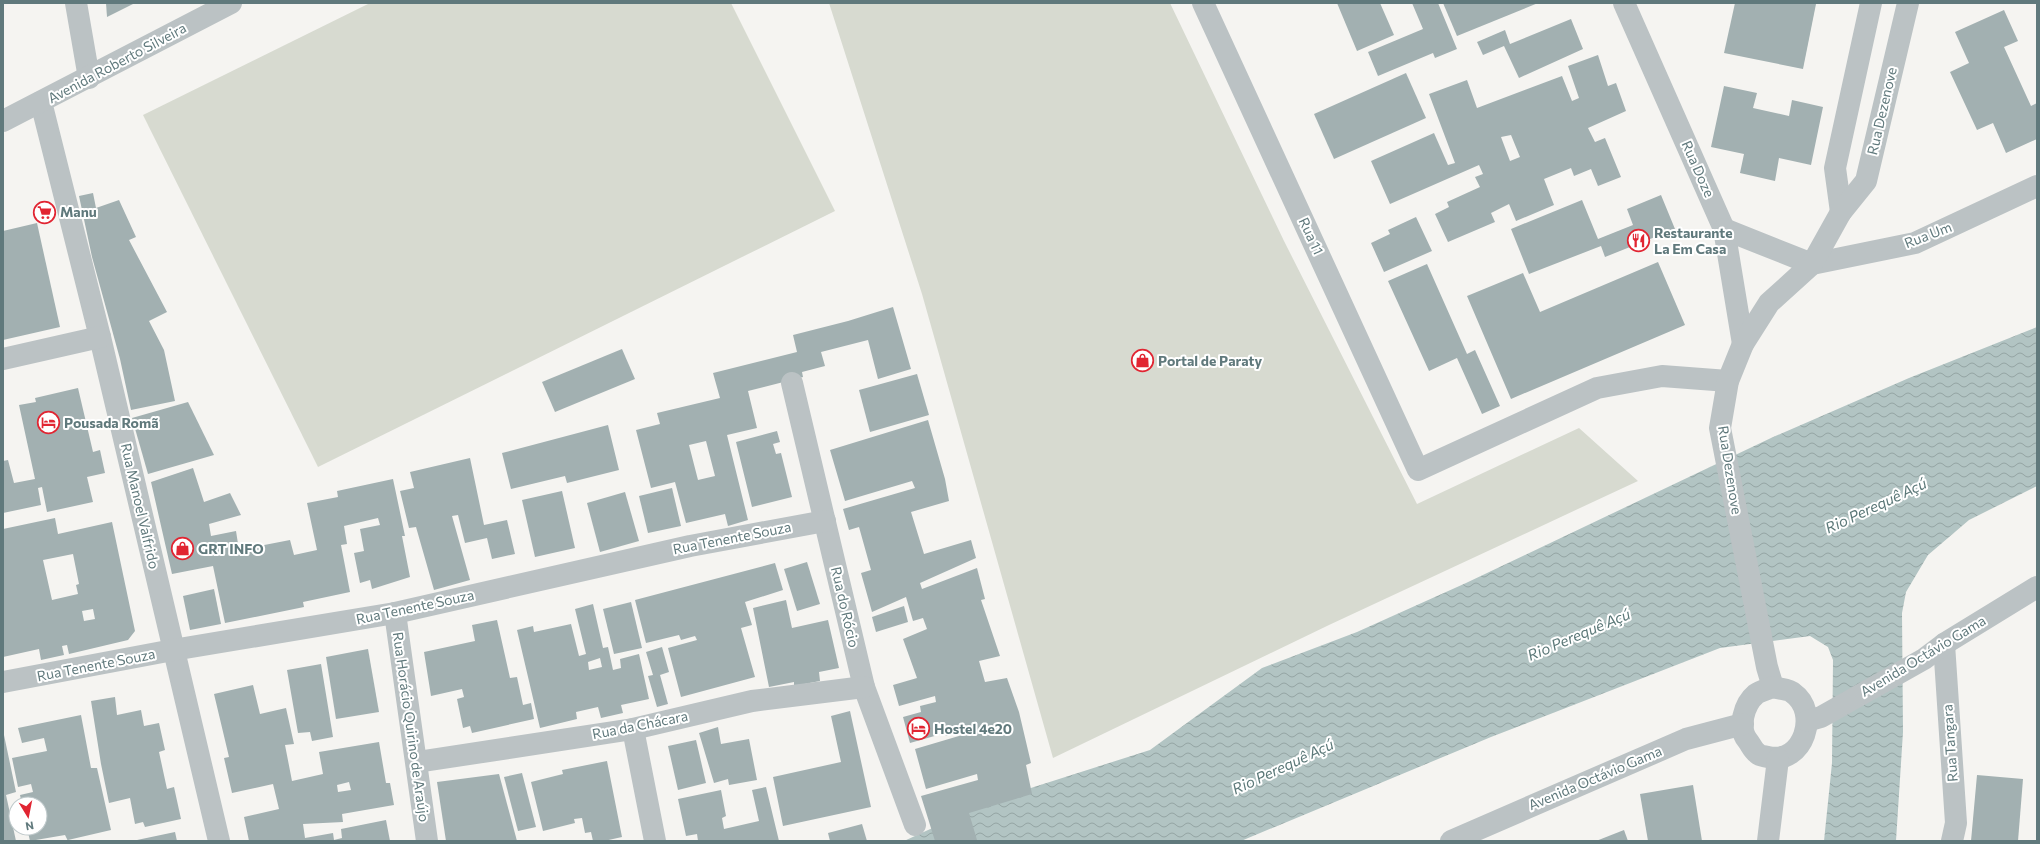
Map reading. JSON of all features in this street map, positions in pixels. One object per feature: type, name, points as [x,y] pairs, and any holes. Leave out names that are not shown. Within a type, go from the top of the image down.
[{"type":"street","points":[[76,3],[89,78]]},
{"type":"street","name":"Avenida Roberto Silveira","points":[[3,121],[89,78],[231,3]]},
{"type":"street","name":"Rua 11","points":[[1203,3],[1418,470],[1597,388],[1662,376],[1728,381]]},
{"type":"street","name":"Rua Doze","points":[[1624,3],[1724,229],[1743,344]]},
{"type":"street","points":[[1841,212],[1835,168],[1871,3]]},
{"type":"street","name":"Rua Dezenove","points":[[1773,687],[1767,667],[1720,428],[1728,381],[1743,344],[1770,303],[1812,264],[1841,212],[1866,181],[1908,3]]},
{"type":"street","name":"Rua Manoel Valfrido","points":[[41,102],[100,337],[219,841]]},
{"type":"street","name":"Rua Um","points":[[1812,264],[1915,243],[2037,186]]},
{"type":"street","points":[[1724,229],[1812,264]]},
{"type":"street","points":[[3,359],[100,337]]},
{"type":"street","name":"Rua do Rócio","points":[[792,383],[864,687],[914,826]]},
{"type":"street","name":"Rua Tenente Souza","points":[[3,682],[173,650],[395,613],[690,546],[825,521]]},
{"type":"street","name":"Avenida Octávio Gama","points":[[1814,719],[1924,659],[1944,644],[2037,587]]},
{"type":"street","name":"Rua Horácio Quirino de Araújo","points":[[395,613],[427,841]]},
{"type":"street","name":"Rua Tangara","points":[[1944,644],[1956,823],[1952,841]]},
{"type":"street","name":"Rua da Chácara","points":[[417,762],[633,729],[752,701],[864,687]]},
{"type":"street","points":[[1773,687],[1793,692],[1814,719],[1801,743],[1792,754],[1778,759],[1758,754],[1746,738],[1742,724],[1746,706],[1757,694],[1773,687]]},
{"type":"street","name":"Avenida Octávio Gama","points":[[1451,841],[1686,739],[1742,724]]},
{"type":"street","points":[[633,729],[654,841]]},
{"type":"street","points":[[1768,841],[1778,759]]},
{"type":"shaded area","points":[[370,3],[731,3],[835,211],[318,467],[143,115]]},
{"type":"shaded area","name":"Portal de Paraty","points":[[829,3],[1170,3],[1284,241],[1417,504],[1579,428],[1638,481],[1329,625],[1053,758],[922,294]]},
{"type":"water","name":"Rio Perequê Açú","points":[[2037,327],[2037,486],[1969,520],[1928,555],[1906,592],[1902,613],[1903,732],[1896,841],[1824,841],[1832,763],[1833,660],[1828,647],[1810,636],[1720,648],[1491,737],[1241,841],[904,841],[996,799],[1150,750],[1262,668],[1357,632],[1466,583],[1771,438],[1909,378]]},
{"type":"building","points":[[106,3],[135,3],[107,17]]},
{"type":"building","points":[[1337,3],[1380,3],[1394,35],[1357,51]]},
{"type":"building","points":[[1412,3],[1438,3],[1457,49],[1435,58],[1433,53],[1378,76],[1368,52],[1423,29]]},
{"type":"building","points":[[1443,3],[1538,3],[1457,36]]},
{"type":"building","points":[[1735,3],[1816,4],[1803,69],[1724,53]]},
{"type":"building","points":[[2004,10],[2018,41],[2004,47],[2031,106],[2037,103],[2037,139],[2006,153],[1993,123],[1977,130],[1950,72],[1969,63],[1955,32]]},
{"type":"building","points":[[1571,19],[1583,49],[1519,78],[1504,46],[1483,55],[1477,42],[1505,30],[1510,44]]},
{"type":"building","points":[[1598,55],[1608,86],[1616,83],[1626,111],[1588,128],[1595,142],[1605,138],[1621,177],[1598,186],[1591,169],[1574,176],[1571,168],[1544,179],[1554,205],[1516,221],[1509,204],[1491,213],[1495,222],[1448,242],[1435,214],[1449,207],[1447,202],[1480,187],[1475,177],[1483,174],[1479,165],[1390,204],[1371,161],[1434,133],[1448,165],[1455,163],[1429,94],[1467,80],[1477,108],[1562,76],[1572,101],[1579,98],[1568,66]],"holes":[[[1511,135],[1520,157],[1510,161],[1501,137]]]},
{"type":"building","points":[[1406,73],[1426,118],[1334,159],[1314,114]]},
{"type":"building","points":[[1724,86],[1757,93],[1753,108],[1789,116],[1792,100],[1823,107],[1811,165],[1779,158],[1775,181],[1740,173],[1744,154],[1711,147]]},
{"type":"building","points":[[93,193],[96,208],[119,200],[136,237],[129,240],[167,312],[149,321],[164,350],[175,401],[131,410],[120,359],[92,257],[79,196]]},
{"type":"building","points":[[1661,195],[1675,229],[1605,257],[1601,246],[1529,274],[1511,229],[1582,200],[1598,239],[1633,225],[1627,209]]},
{"type":"building","points":[[1416,217],[1432,251],[1384,272],[1371,243],[1390,234],[1388,230]]},
{"type":"building","points":[[37,223],[60,327],[3,340],[3,231]]},
{"type":"building","points":[[1658,262],[1685,325],[1511,399],[1467,296],[1523,273],[1540,312]]},
{"type":"building","points":[[1427,264],[1467,354],[1475,350],[1500,406],[1482,414],[1457,358],[1429,371],[1388,281]]},
{"type":"building","points":[[893,307],[911,369],[878,379],[868,340],[821,352],[825,366],[802,372],[803,377],[748,391],[757,428],[727,435],[748,520],[728,526],[725,514],[686,523],[675,482],[651,488],[636,430],[660,424],[657,413],[720,398],[713,373],[797,352],[793,335],[848,321]],"holes":[[[706,441],[715,476],[698,480],[689,445]]]},
{"type":"building","points":[[622,349],[635,379],[555,412],[542,382]]},
{"type":"building","points":[[917,374],[929,415],[870,432],[859,390]]},
{"type":"building","points":[[78,388],[93,452],[100,450],[105,473],[87,477],[93,502],[47,512],[42,487],[38,488],[41,505],[3,513],[3,461],[8,460],[14,483],[35,479],[19,405],[36,402],[35,398]]},
{"type":"building","points":[[188,402],[214,455],[148,474],[132,418]]},
{"type":"building","points":[[928,420],[945,479],[949,501],[911,512],[924,554],[971,540],[976,558],[920,583],[922,589],[977,568],[985,599],[981,600],[1000,656],[979,661],[985,682],[1007,678],[1019,712],[1031,763],[1026,765],[1032,794],[969,813],[977,840],[974,841],[935,841],[921,796],[978,780],[977,774],[926,789],[915,749],[969,733],[969,729],[946,736],[945,733],[910,743],[903,717],[921,712],[920,706],[936,702],[935,696],[899,706],[893,685],[917,678],[903,639],[927,629],[923,618],[913,621],[906,597],[872,612],[861,573],[871,570],[859,527],[849,530],[843,509],[915,488],[912,481],[845,501],[830,450]]},
{"type":"building","points":[[608,425],[619,470],[567,483],[565,476],[511,489],[502,453]]},
{"type":"building","points":[[777,431],[780,442],[773,444],[776,454],[781,453],[792,497],[752,507],[736,442]]},
{"type":"building","points":[[470,458],[484,525],[507,520],[515,554],[492,559],[487,538],[465,543],[458,515],[452,516],[470,580],[434,590],[416,527],[409,528],[400,491],[414,488],[410,472]]},
{"type":"building","points":[[193,468],[204,502],[230,493],[241,515],[209,524],[211,536],[236,531],[239,550],[290,540],[294,555],[317,550],[307,503],[338,497],[337,491],[393,479],[405,536],[402,536],[410,577],[372,589],[370,580],[360,583],[354,553],[364,551],[360,529],[380,525],[378,518],[344,526],[347,544],[341,545],[350,592],[303,602],[304,607],[225,623],[213,566],[172,574],[151,482]]},
{"type":"building","points":[[672,488],[681,526],[648,533],[639,496]]},
{"type":"building","points":[[562,491],[575,548],[535,557],[522,500]]},
{"type":"building","points":[[625,492],[639,541],[600,552],[587,503]]},
{"type":"building","points":[[55,518],[58,534],[112,522],[135,631],[128,640],[69,654],[67,645],[62,646],[64,655],[41,660],[39,649],[3,657],[3,529]],"holes":[[[73,554],[79,584],[76,585],[78,594],[52,600],[43,560]],[[93,609],[95,619],[84,621],[82,611]]]},
{"type":"building","points":[[807,562],[820,604],[797,611],[784,569]]},
{"type":"building","points":[[775,563],[783,590],[745,602],[752,625],[741,628],[755,677],[681,697],[668,648],[697,640],[695,636],[681,640],[679,635],[646,643],[635,600]]},
{"type":"building","points":[[214,589],[221,624],[190,630],[183,596]]},
{"type":"building","points":[[786,600],[792,628],[828,620],[839,668],[819,672],[820,681],[794,686],[794,682],[769,687],[753,608]]},
{"type":"building","points":[[631,602],[642,648],[614,654],[603,609]]},
{"type":"building","points":[[593,604],[603,648],[608,647],[613,670],[621,668],[620,659],[639,654],[649,699],[621,705],[623,713],[601,718],[598,707],[576,712],[577,719],[540,728],[517,630],[533,626],[534,632],[571,624],[579,656],[586,654],[575,609]],"holes":[[[600,658],[602,667],[589,670],[588,662]]]},
{"type":"building","points":[[904,606],[908,622],[876,632],[872,617]]},
{"type":"building","points":[[497,620],[510,678],[517,677],[523,705],[531,703],[534,719],[472,733],[470,726],[463,728],[457,699],[464,697],[462,689],[431,696],[424,652],[475,641],[472,625]]},
{"type":"building","points":[[662,647],[669,672],[660,675],[668,704],[657,707],[648,676],[653,675],[646,652]]},
{"type":"building","points":[[368,649],[379,712],[336,719],[326,657]]},
{"type":"building","points":[[321,664],[333,737],[312,741],[310,732],[298,733],[287,670]]},
{"type":"building","points":[[253,685],[260,714],[286,708],[294,744],[285,745],[292,781],[323,774],[319,752],[379,742],[386,783],[390,783],[394,805],[342,814],[343,822],[303,824],[305,838],[333,833],[334,840],[342,838],[341,829],[386,820],[390,841],[249,841],[244,817],[279,809],[273,784],[232,793],[224,758],[229,757],[214,694]],"holes":[[[349,782],[351,790],[338,792],[337,785]]]},
{"type":"building","points":[[115,697],[117,715],[141,710],[144,726],[159,723],[165,750],[159,752],[167,789],[174,787],[181,819],[145,827],[143,822],[135,824],[130,798],[109,803],[91,701]]},
{"type":"building","points":[[850,711],[871,807],[783,826],[773,777],[841,762],[831,716]]},
{"type":"building","points":[[81,715],[91,768],[97,768],[111,830],[68,841],[65,835],[30,841],[29,836],[48,836],[48,796],[20,796],[33,792],[31,784],[18,787],[12,758],[47,751],[44,738],[22,743],[18,728]]},
{"type":"building","points":[[718,727],[721,744],[749,739],[757,780],[729,785],[728,779],[714,783],[699,733]]},
{"type":"building","points":[[4,735],[16,792],[6,795],[8,804],[8,836],[15,836],[16,841],[3,841]]},
{"type":"building","points":[[696,740],[706,783],[678,790],[668,746]]},
{"type":"building","points":[[607,761],[622,837],[604,841],[593,841],[591,832],[585,833],[582,818],[574,819],[575,823],[543,831],[531,782],[563,774],[562,770]]},
{"type":"building","points":[[522,773],[536,827],[518,831],[504,777]]},
{"type":"building","points":[[499,774],[517,841],[446,841],[437,782]]},
{"type":"building","points":[[1977,775],[2023,779],[2018,841],[1971,841]]},
{"type":"building","points":[[1693,785],[1702,841],[1648,841],[1640,794]]},
{"type":"building","points":[[766,787],[779,841],[698,841],[697,834],[686,836],[678,799],[721,790],[726,816],[722,818],[724,829],[759,821],[752,790]]},
{"type":"building","points":[[862,824],[867,841],[830,841],[828,833]]},
{"type":"building","points":[[1624,830],[1628,841],[1596,841]]},
{"type":"building","points":[[175,832],[177,841],[137,841],[137,840]]},
{"type":"place","name":"Manu","points":[[44,212]]},
{"type":"place","name":"Restaurante La Em Casa","points":[[1638,241]]},
{"type":"place","name":"Portal de Paraty","points":[[1143,361]]},
{"type":"place","name":"Pousada Romã","points":[[48,423]]},
{"type":"place","name":"GRT INFO","points":[[183,549]]},
{"type":"place","name":"Hostel 4e20","points":[[918,729]]}]
